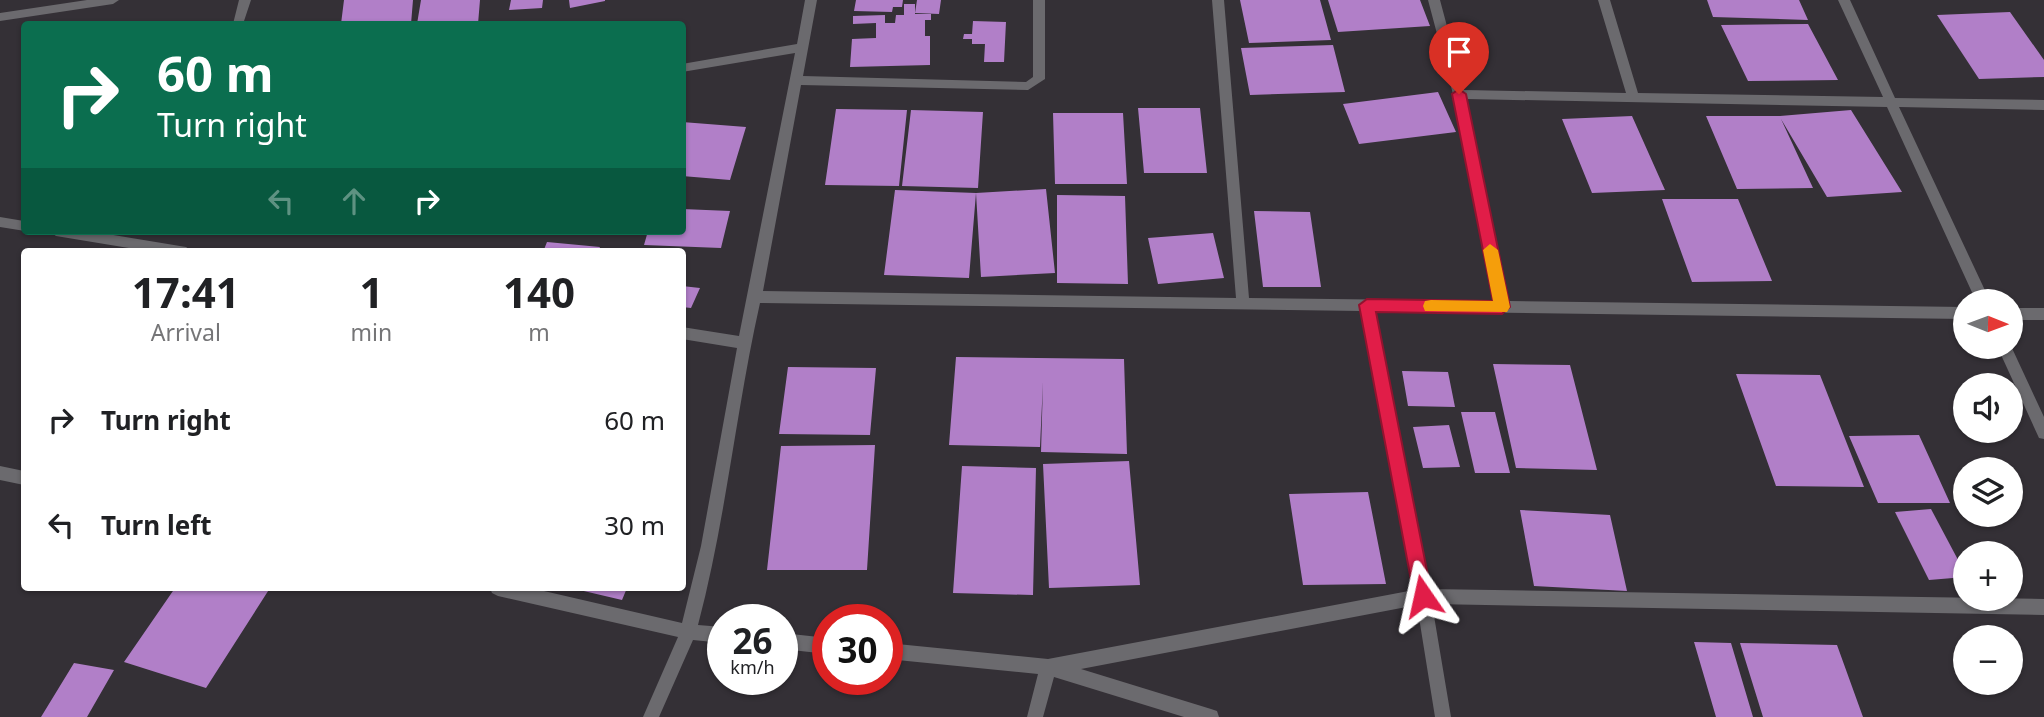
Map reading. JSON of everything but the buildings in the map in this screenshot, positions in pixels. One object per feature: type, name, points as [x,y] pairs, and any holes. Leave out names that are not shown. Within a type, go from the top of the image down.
[{"type":"street","points":[[0,17],[113,0]]},
{"type":"street","points":[[239,21],[245,0]]},
{"type":"street","points":[[650,717],[688,632],[701,583],[743,343],[755,297],[811,0]]},
{"type":"street","points":[[794,80],[1028,86],[1039,79],[1039,0]]},
{"type":"street","points":[[1219,0],[1243,303]]},
{"type":"street","points":[[1434,0],[1459,94],[1502,307]]},
{"type":"street","points":[[1604,0],[1633,97]]},
{"type":"street","points":[[1844,0],[1977,289]]},
{"type":"street","points":[[686,67],[800,48]]},
{"type":"street","points":[[1459,94],[2044,105]]},
{"type":"street","points":[[0,222],[21,226]]},
{"type":"street","points":[[81,235],[161,248]]},
{"type":"street","points":[[136,244],[142,235]]},
{"type":"street","points":[[755,297],[1953,313]]},
{"type":"street","points":[[1367,305],[1423,596],[1443,717]]},
{"type":"street","points":[[2023,314],[2044,314]]},
{"type":"street","points":[[686,334],[743,343]]},
{"type":"street","points":[[2010,359],[2044,433]]},
{"type":"street","points":[[0,473],[21,477]]},
{"type":"street","points":[[511,591],[688,632],[707,634]]},
{"type":"street","points":[[1048,667],[1423,596],[2044,607]]},
{"type":"street","points":[[903,653],[1048,667],[1211,717]]},
{"type":"street","points":[[1035,717],[1048,667]]},
{"type":"slow traffic","points":[[1431,306],[1502,307],[1490,250]]},
{"type":"route","points":[[1423,596],[1367,305],[1502,307],[1459,94]]}]
